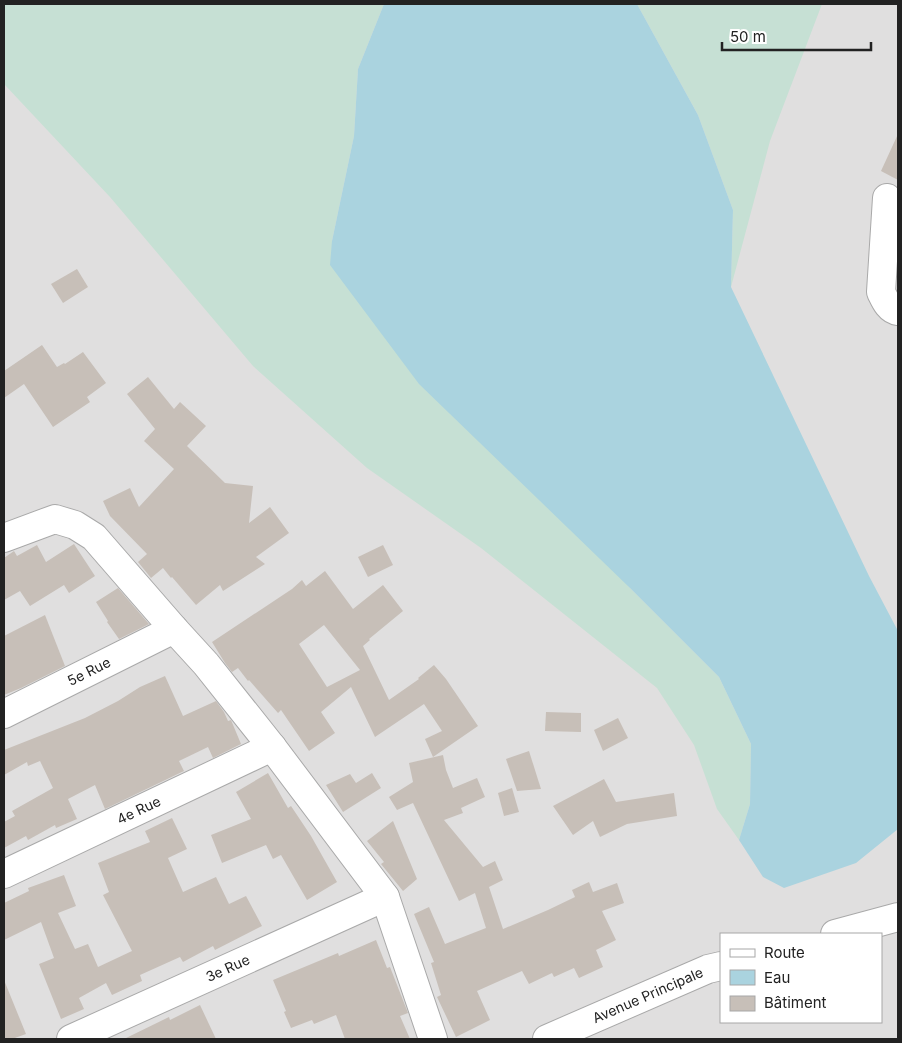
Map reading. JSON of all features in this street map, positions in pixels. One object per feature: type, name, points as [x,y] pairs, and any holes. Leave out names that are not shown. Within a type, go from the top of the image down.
[{"type":"street","points":[[887,198],[881,292],[886,303],[894,311],[898,311]]},
{"type":"street","points":[[4,538],[55,518],[75,525],[94,537],[206,664],[272,747],[385,897],[433,1039]]},
{"type":"street","name":"5e Rue","points":[[4,714],[174,629]]},
{"type":"street","name":"4e Rue","points":[[4,874],[272,747]]},
{"type":"street","name":"3e Rue","points":[[71,1039],[385,897]]},
{"type":"street","points":[[839,933],[898,917]]},
{"type":"street","name":"Avenue Principale","points":[[547,1039],[708,969],[720,966]]},
{"type":"shaded area","points":[[4,4],[898,4],[898,1039],[4,1039]]},
{"type":"green space","points":[[4,4],[384,4],[358,69],[354,136],[332,241],[630,588],[719,677],[751,744],[750,804],[739,840],[717,809],[694,745],[657,688],[481,548],[367,468],[253,366],[110,197],[4,84]]},
{"type":"green space","points":[[637,4],[822,4],[770,141],[731,287],[733,210],[698,115]]},
{"type":"water","points":[[384,4],[637,4],[698,115],[733,210],[731,287],[869,576],[898,631],[898,829],[856,863],[784,888],[763,877],[739,840],[750,804],[751,744],[719,677],[419,384],[330,265],[332,241],[354,136],[358,69]]},
{"type":"building","points":[[898,134],[898,180],[881,171]]},
{"type":"building","points":[[77,269],[88,287],[63,303],[51,284]]},
{"type":"building","points":[[42,345],[57,367],[83,352],[106,383],[87,397],[90,402],[53,427],[24,384],[4,398],[4,371]]},
{"type":"building","points":[[148,377],[174,409],[180,402],[206,426],[187,446],[225,483],[253,486],[249,523],[270,507],[289,533],[256,557],[265,564],[223,591],[220,585],[196,605],[163,568],[151,578],[138,562],[147,554],[110,516],[103,501],[130,488],[139,507],[174,469],[144,441],[155,429],[127,394]]},
{"type":"building","points":[[74,544],[95,576],[69,593],[64,585],[30,606],[20,591],[4,600],[4,558],[14,551],[17,556],[37,545],[46,562]]},
{"type":"building","points":[[383,545],[393,565],[368,577],[358,557]]},
{"type":"building","points":[[325,571],[353,609],[383,585],[403,611],[363,646],[389,700],[419,679],[434,665],[446,679],[478,726],[433,757],[425,739],[442,731],[424,704],[375,737],[351,687],[321,712],[335,733],[309,751],[281,710],[278,713],[238,668],[232,672],[212,642],[292,589],[302,580],[306,586]],"holes":[[[324,625],[360,670],[327,687],[299,644]]]},
{"type":"building","points":[[118,588],[149,624],[119,639],[96,602]]},
{"type":"building","points":[[45,615],[65,666],[4,695],[4,636]]},
{"type":"building","points":[[165,676],[183,716],[216,701],[228,721],[231,720],[241,744],[213,758],[208,747],[179,761],[184,771],[105,809],[95,785],[68,799],[77,819],[56,828],[55,825],[28,840],[26,836],[4,848],[4,822],[15,816],[12,811],[53,788],[40,761],[28,766],[27,762],[4,775],[4,750],[85,718],[140,687]]},
{"type":"building","points":[[546,712],[581,713],[581,732],[545,731]]},
{"type":"building","points":[[618,718],[628,738],[603,751],[594,730]]},
{"type":"building","points":[[529,751],[541,789],[517,791],[506,759]]},
{"type":"building","points":[[443,755],[453,788],[477,778],[485,797],[461,808],[463,813],[444,820],[483,867],[495,861],[503,880],[489,887],[503,929],[575,897],[572,890],[589,882],[593,892],[617,883],[624,903],[602,911],[616,940],[596,950],[603,967],[579,978],[574,968],[554,977],[552,973],[529,984],[522,971],[477,991],[490,1020],[456,1037],[437,997],[441,995],[431,963],[434,962],[414,914],[429,907],[445,944],[486,928],[475,893],[459,901],[413,803],[397,810],[389,797],[413,782],[409,763]]},
{"type":"building","points":[[268,773],[288,808],[291,806],[311,836],[337,882],[307,900],[281,855],[273,859],[266,845],[222,863],[211,835],[251,819],[236,792]]},
{"type":"building","points":[[372,773],[381,788],[343,812],[326,785],[350,774],[356,783]]},
{"type":"building","points":[[604,779],[616,802],[674,793],[677,816],[627,824],[600,837],[593,821],[573,835],[553,806]]},
{"type":"building","points":[[512,788],[519,812],[504,816],[498,793]]},
{"type":"building","points":[[172,818],[187,849],[168,858],[183,892],[216,877],[229,904],[246,896],[262,926],[215,950],[213,946],[183,962],[180,957],[140,975],[142,981],[112,995],[106,983],[79,998],[84,1009],[61,1019],[39,964],[54,958],[41,922],[4,940],[4,903],[29,891],[28,888],[64,875],[76,906],[58,913],[75,949],[88,944],[98,967],[132,951],[103,895],[109,892],[98,863],[150,842],[145,831]]},
{"type":"building","points":[[393,821],[417,879],[403,891],[381,864],[384,862],[367,841]]},
{"type":"building","points":[[376,940],[387,968],[390,967],[408,1013],[400,1016],[410,1039],[345,1039],[336,1015],[314,1024],[312,1020],[291,1028],[273,980],[338,953],[339,956]]},
{"type":"building","points":[[4,980],[26,1034],[12,1039],[4,1039]]},
{"type":"building","points":[[200,1005],[216,1039],[124,1039],[169,1017],[170,1020]]}]
